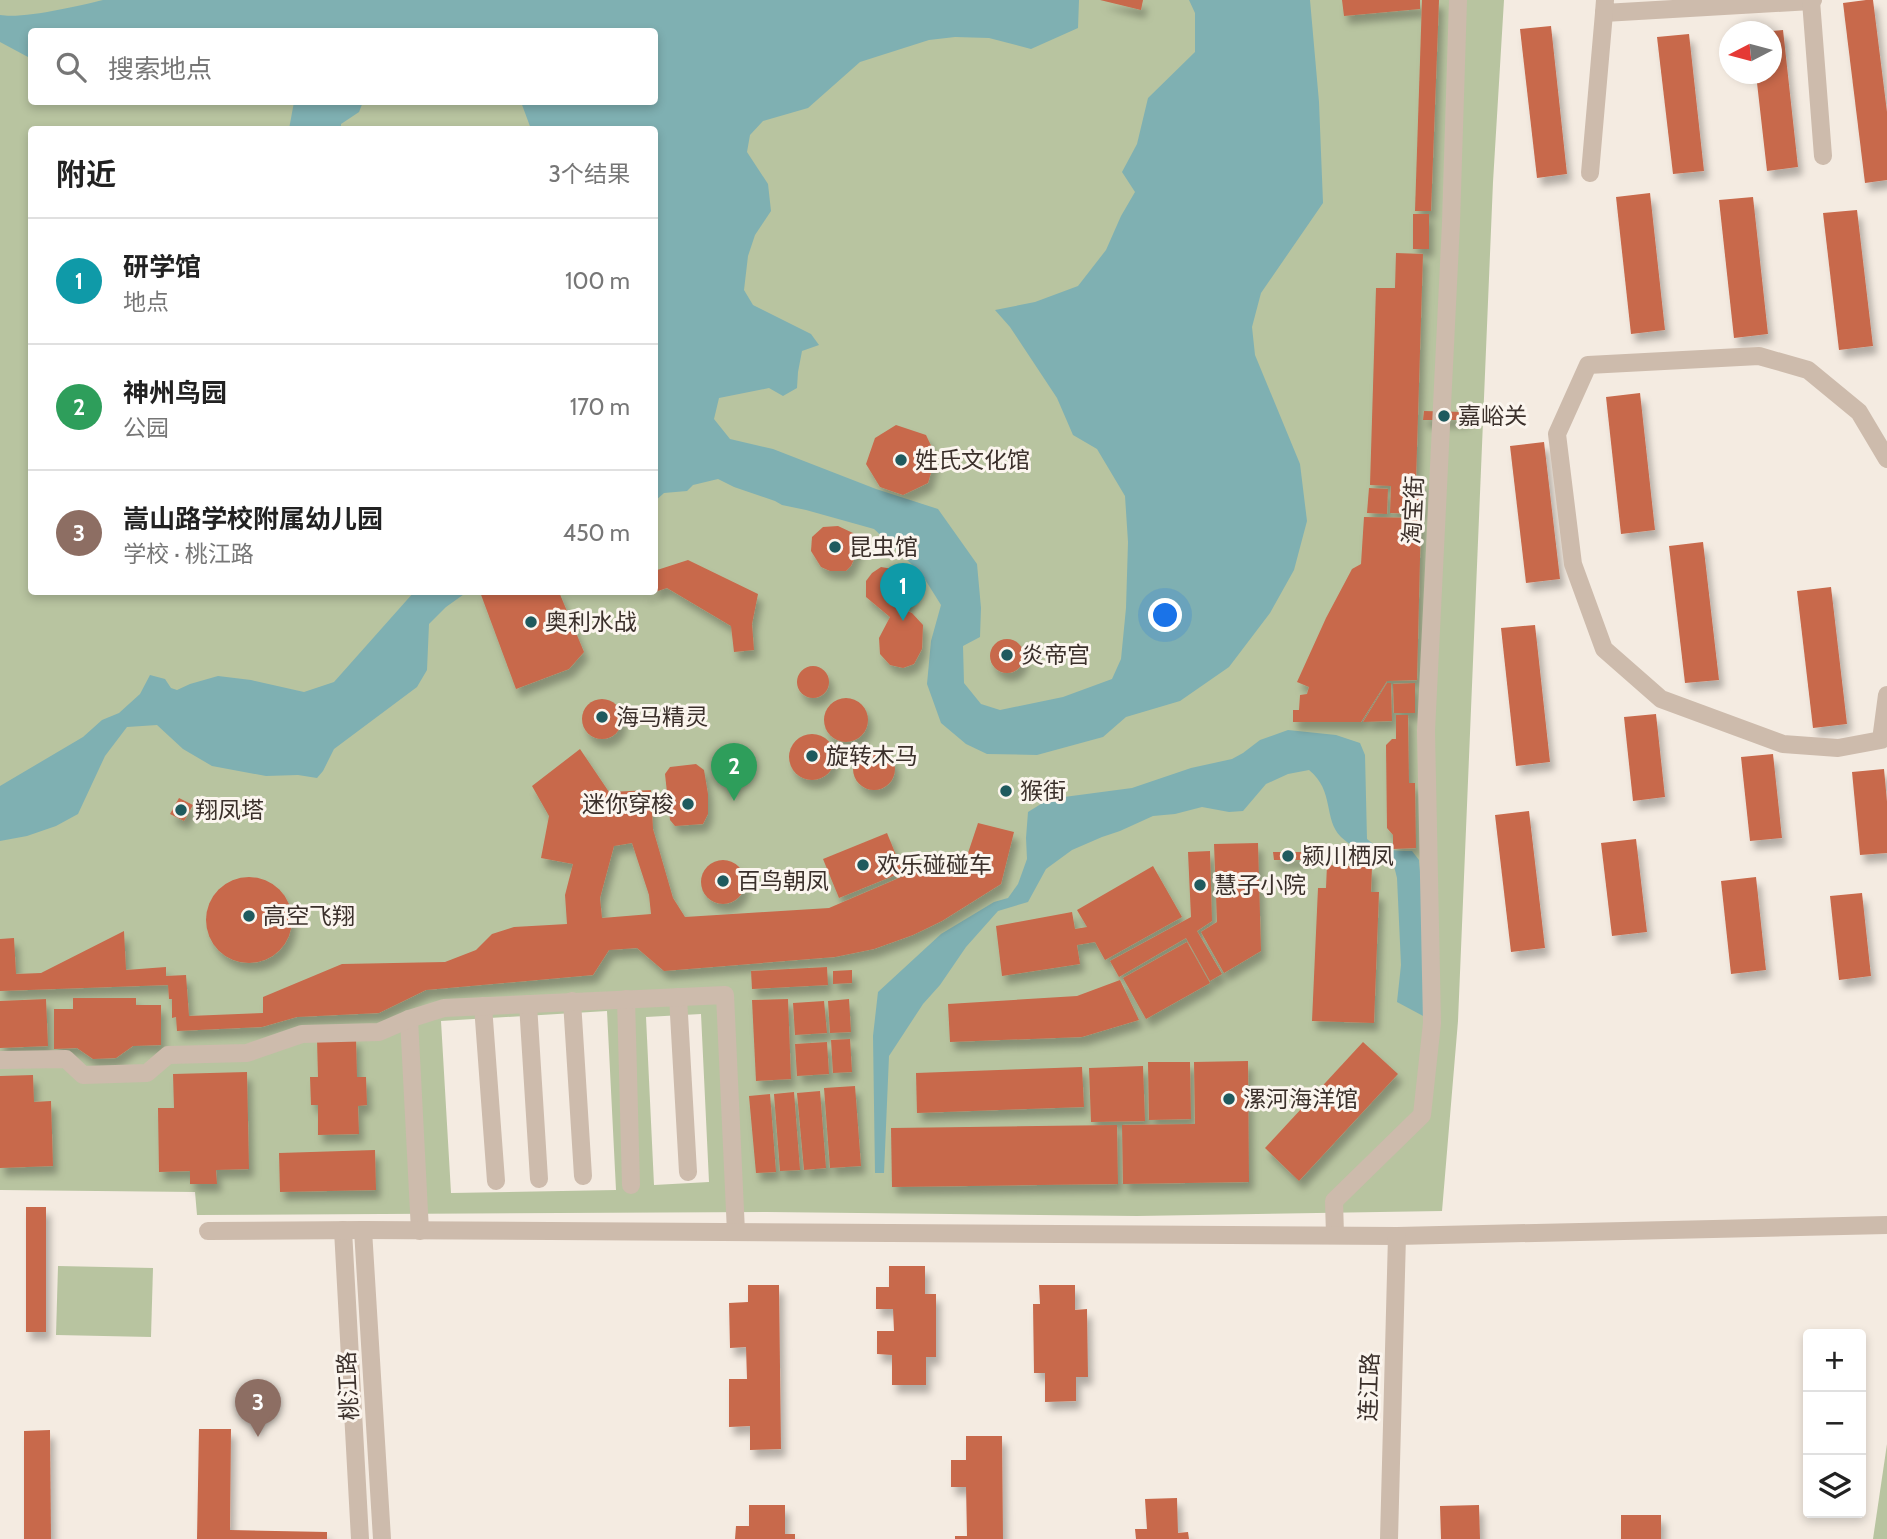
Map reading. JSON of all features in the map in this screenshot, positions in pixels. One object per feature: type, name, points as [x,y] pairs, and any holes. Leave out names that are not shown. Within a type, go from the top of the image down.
[{"type":"street","name":"淘宝街","points":[[1335,1236],[1334,1202],[1422,1115],[1432,1023],[1426,731],[1451,223],[1458,0]]},
{"type":"street","points":[[1590,173],[1604,6],[1812,1],[1823,156]]},
{"type":"street","points":[[1887,459],[1859,412],[1808,370],[1759,356],[1588,365],[1557,434],[1573,564],[1604,649],[1661,699],[1783,744],[1838,748],[1881,740],[1887,695]]},
{"type":"street","points":[[0,1060],[66,1059],[83,1075],[147,1073],[168,1055],[247,1053],[302,1034],[379,1032],[444,1008],[724,995],[736,1232]]},
{"type":"street","points":[[678,997],[688,1172]]},
{"type":"street","points":[[626,999],[631,1185]]},
{"type":"street","points":[[572,1002],[583,1177]]},
{"type":"street","points":[[528,1004],[539,1179]]},
{"type":"street","points":[[483,1006],[496,1181]]},
{"type":"street","points":[[409,1019],[420,1231]]},
{"type":"street","points":[[208,1231],[1397,1236],[1887,1225]]},
{"type":"street","name":"桃江路","points":[[343,1230],[360,1539]]},
{"type":"street","name":"桃江路","points":[[363,1230],[382,1539]]},
{"type":"street","name":"连江路","points":[[1389,1539],[1397,1236]]},
{"type":"green space","points":[[0,0],[1504,0],[1493,182],[1458,1021],[1442,1211],[1137,1216],[767,1212],[197,1215],[195,1192],[0,1190]],"holes":[[[607,1011],[616,1190],[451,1193],[441,1021]],[[701,1014],[709,1182],[654,1185],[646,1017]]]},
{"type":"green space","points":[[58,1266],[153,1268],[151,1337],[56,1335]]},
{"type":"green space","points":[[1887,1444],[1887,1539],[1873,1539]]},
{"type":"water","points":[[103,0],[1079,0],[1078,28],[1031,49],[989,38],[955,37],[929,40],[860,62],[808,108],[763,121],[750,135],[747,152],[768,184],[771,211],[755,235],[748,256],[744,290],[753,305],[811,334],[819,345],[802,351],[797,388],[783,396],[769,388],[719,398],[714,419],[730,439],[773,449],[876,489],[938,509],[977,564],[981,608],[980,637],[963,646],[964,683],[981,704],[1000,710],[1063,697],[1112,679],[1121,659],[1128,542],[1125,496],[1097,449],[1073,435],[1057,398],[1010,327],[995,310],[1035,302],[1078,286],[1106,250],[1135,192],[1122,172],[1137,144],[1148,98],[1195,52],[1195,13],[1189,0],[1310,0],[1319,102],[1323,203],[1261,293],[1252,327],[1255,355],[1300,464],[1307,521],[1294,570],[1270,613],[1229,667],[1180,701],[1126,717],[1103,737],[1037,755],[987,754],[966,744],[941,723],[927,684],[931,641],[941,605],[921,573],[874,529],[782,505],[718,479],[693,485],[687,491],[664,493],[658,498],[658,126],[530,126],[522,105],[658,105],[658,28],[28,28],[28,57],[0,42],[0,15],[37,14]]},
{"type":"water","points":[[293,105],[362,105],[359,112],[341,126],[290,126]]},
{"type":"water","points":[[411,595],[463,595],[429,624],[427,670],[417,687],[334,749],[317,778],[298,775],[266,776],[212,766],[183,749],[157,725],[127,727],[105,756],[78,814],[56,826],[27,836],[0,841],[0,786],[83,737],[102,720],[119,713],[140,694],[150,675],[165,679],[171,688],[177,690],[218,676],[251,680],[304,692],[334,682]]},
{"type":"water","points":[[1288,730],[1336,735],[1360,743],[1365,755],[1367,839],[1382,848],[1412,851],[1419,860],[1425,1017],[1397,1002],[1401,965],[1397,878],[1394,866],[1359,850],[1341,837],[1332,822],[1322,787],[1309,770],[1288,774],[1266,784],[1243,811],[1229,812],[1202,807],[1153,816],[1072,850],[1046,869],[1028,902],[998,911],[966,947],[940,985],[923,1004],[889,1056],[884,1173],[875,1173],[873,1036],[878,992],[941,934],[994,902],[1008,898],[1018,884],[1027,859],[1028,812],[1049,799],[1132,788],[1191,768],[1232,759],[1260,740]]},
{"type":"building","points":[[1100,0],[1143,0],[1141,10]]},
{"type":"building","points":[[1342,0],[1420,0],[1420,9],[1344,16]]},
{"type":"building","points":[[1422,0],[1439,0],[1431,211],[1415,211]]},
{"type":"building","points":[[1873,0],[1887,112],[1887,180],[1865,183],[1843,3]]},
{"type":"building","points":[[1551,26],[1567,174],[1537,178],[1520,29]]},
{"type":"building","points":[[1782,30],[1798,167],[1767,171],[1757,84],[1782,84]]},
{"type":"building","points":[[1689,34],[1704,171],[1673,174],[1657,37]]},
{"type":"building","points":[[1650,193],[1665,330],[1631,334],[1616,197]]},
{"type":"building","points":[[1753,197],[1768,334],[1734,338],[1719,200]]},
{"type":"building","points":[[1857,210],[1873,346],[1839,350],[1823,213]]},
{"type":"building","points":[[1413,214],[1429,214],[1429,249],[1413,249]]},
{"type":"building","points":[[1396,253],[1423,254],[1416,480],[1423,481],[1422,514],[1390,513],[1391,486],[1370,485],[1376,288],[1395,288]]},
{"type":"building","points":[[1640,393],[1655,530],[1621,534],[1606,397]]},
{"type":"building","name":"嘉峪关","points":[[1424,411],[1465,412],[1465,420],[1423,420]]},
{"type":"building","name":"姓氏文化馆","points":[[896,425],[926,435],[936,456],[928,483],[903,495],[880,487],[866,464],[875,438]]},
{"type":"building","points":[[1544,442],[1560,579],[1526,583],[1510,446]]},
{"type":"building","points":[[1369,488],[1388,489],[1387,514],[1367,513]]},
{"type":"building","points":[[1364,517],[1421,518],[1417,680],[1387,681],[1361,722],[1293,722],[1293,710],[1299,710],[1300,695],[1307,694],[1309,687],[1297,682],[1352,569],[1361,564]]},
{"type":"building","name":"昆虫馆","points":[[838,526],[853,533],[861,543],[846,571],[830,571],[821,567],[811,551],[812,537],[823,527]]},
{"type":"building","points":[[1703,542],[1719,680],[1685,683],[1669,546]]},
{"type":"building","points":[[688,560],[758,594],[752,624],[754,650],[734,652],[731,626],[667,588],[658,591],[658,570]]},
{"type":"building","points":[[881,567],[906,575],[911,584],[912,598],[905,610],[912,613],[923,625],[922,649],[914,664],[903,668],[890,665],[880,654],[879,638],[890,617],[866,597],[866,581]]},
{"type":"building","points":[[1831,587],[1847,724],[1813,728],[1797,591]]},
{"type":"building","name":"奥利水战","points":[[481,595],[560,595],[584,652],[569,669],[516,689]]},
{"type":"building","points":[[1535,625],[1550,762],[1516,766],[1501,628]]},
{"type":"building","name":"炎帝宫","points":[[1007,639],[1019,644],[1024,656],[1019,668],[1007,673],[995,668],[990,656],[995,644]]},
{"type":"building","points":[[813,666],[824,671],[829,682],[824,693],[813,698],[802,693],[797,682],[802,671]]},
{"type":"building","points":[[1387,683],[1391,683],[1392,721],[1363,722]]},
{"type":"building","points":[[1415,683],[1415,713],[1394,713],[1393,684]]},
{"type":"building","points":[[846,698],[855,699],[862,704],[867,711],[867,729],[862,736],[855,741],[846,742],[837,741],[830,736],[825,729],[824,720],[825,711],[830,704],[837,699]]},
{"type":"building","name":"海马精灵","points":[[602,699],[616,705],[622,719],[616,733],[602,739],[588,733],[582,719],[588,705]]},
{"type":"building","points":[[1656,714],[1665,797],[1633,801],[1624,717]]},
{"type":"building","points":[[1396,715],[1408,715],[1409,783],[1415,783],[1416,848],[1393,849],[1393,835],[1387,828],[1386,745],[1396,739]]},
{"type":"building","name":"旋转木马","points":[[812,734],[828,741],[835,757],[828,773],[812,780],[796,773],[789,757],[796,741]]},
{"type":"building","points":[[874,748],[889,754],[895,769],[889,784],[874,790],[859,784],[853,769],[859,754]]},
{"type":"building","points":[[580,749],[609,792],[651,790],[653,829],[673,898],[685,917],[829,908],[937,859],[950,861],[968,853],[978,823],[1014,832],[1001,884],[942,921],[913,935],[874,949],[835,957],[664,971],[637,948],[609,950],[593,975],[426,990],[379,1013],[297,1017],[262,1027],[177,1031],[176,1017],[172,1018],[172,999],[169,999],[168,985],[0,991],[0,939],[14,938],[16,974],[41,973],[124,931],[126,970],[166,967],[166,976],[186,975],[189,1016],[263,1013],[263,997],[342,964],[445,962],[476,950],[492,934],[514,927],[567,924],[565,895],[573,864],[541,858],[549,816],[532,786]],"holes":[[[632,843],[649,895],[651,914],[602,918],[600,898],[614,846]]]},
{"type":"building","points":[[1773,754],[1782,838],[1750,841],[1741,757]]},
{"type":"building","name":"迷你穿梭","points":[[696,764],[704,770],[708,814],[703,824],[675,826],[670,820],[665,774],[670,767]]},
{"type":"building","points":[[1884,769],[1887,853],[1860,855],[1852,772]]},
{"type":"building","name":"翔凤塔","points":[[179,798],[193,805],[184,821],[170,814]]},
{"type":"building","points":[[1529,811],[1545,948],[1511,952],[1495,815]]},
{"type":"building","name":"欢乐碰碰车","points":[[887,833],[903,872],[839,898],[823,859]]},
{"type":"building","points":[[1636,839],[1647,932],[1612,936],[1601,843]]},
{"type":"building","points":[[1258,843],[1261,951],[1224,973],[1201,932],[1217,922],[1214,844]]},
{"type":"building","name":"慧子小院","points":[[1210,851],[1212,921],[1197,931],[1222,974],[1210,981],[1186,938],[1119,977],[1110,961],[1191,917],[1188,852]]},
{"type":"building","name":"颍川栖凤","points":[[1273,852],[1303,852],[1303,860],[1274,860]]},
{"type":"building","name":"百鸟朝凤","points":[[723,860],[732,861],[739,866],[744,873],[744,891],[739,898],[732,903],[723,904],[714,903],[707,898],[702,891],[701,882],[702,873],[707,866],[714,861]]},
{"type":"building","points":[[1327,865],[1372,867],[1371,892],[1379,892],[1374,1023],[1312,1021],[1318,888],[1326,888]]},
{"type":"building","points":[[1153,866],[1182,917],[1105,960],[1095,942],[1077,945],[1080,964],[1002,976],[996,926],[1072,912],[1075,929],[1087,927],[1077,910]]},
{"type":"building","name":"高空飞翔","points":[[249,877],[273,884],[285,896],[292,920],[285,944],[273,956],[249,963],[225,956],[213,944],[206,920],[213,896],[225,884]]},
{"type":"building","points":[[1756,877],[1766,970],[1731,974],[1721,881]]},
{"type":"building","points":[[1862,893],[1871,976],[1839,980],[1830,896]]},
{"type":"building","points":[[1187,942],[1210,983],[1146,1019],[1123,978]]},
{"type":"building","points":[[827,967],[828,985],[752,989],[751,971]]},
{"type":"building","points":[[852,970],[852,983],[833,984],[833,971]]},
{"type":"building","points":[[1120,980],[1139,1020],[1082,1037],[950,1042],[948,1004],[1077,996]]},
{"type":"building","points":[[73,998],[136,998],[136,1005],[161,1005],[161,1045],[133,1046],[116,1058],[93,1059],[77,1048],[54,1049],[54,1009],[73,1009]]},
{"type":"building","points":[[46,999],[48,1046],[0,1048],[0,1001]]},
{"type":"building","points":[[788,999],[791,1079],[756,1081],[752,1000]]},
{"type":"building","points":[[849,999],[851,1032],[830,1033],[828,1001]]},
{"type":"building","points":[[824,1001],[827,1033],[795,1035],[793,1003]]},
{"type":"building","points":[[356,1038],[357,1077],[366,1077],[367,1105],[358,1106],[359,1134],[318,1135],[318,1105],[311,1105],[310,1077],[318,1077],[317,1039]]},
{"type":"building","points":[[850,1039],[852,1072],[833,1073],[831,1040]]},
{"type":"building","points":[[827,1042],[829,1074],[797,1076],[795,1044]]},
{"type":"building","points":[[1363,1042],[1398,1074],[1299,1181],[1265,1148]]},
{"type":"building","points":[[1248,1061],[1249,1182],[1123,1184],[1122,1125],[1195,1124],[1194,1062]]},
{"type":"building","points":[[1148,1062],[1190,1062],[1191,1119],[1149,1120]]},
{"type":"building","points":[[1143,1066],[1145,1121],[1091,1122],[1089,1068]]},
{"type":"building","points":[[1082,1067],[1084,1107],[917,1113],[916,1073]]},
{"type":"building","points":[[247,1072],[249,1169],[216,1170],[217,1184],[190,1184],[190,1171],[159,1172],[158,1108],[174,1108],[173,1074]]},
{"type":"building","points":[[33,1075],[34,1102],[51,1101],[53,1166],[0,1168],[0,1076]]},
{"type":"building","points":[[855,1086],[861,1166],[830,1168],[824,1088]]},
{"type":"building","points":[[820,1091],[826,1168],[804,1170],[797,1093]]},
{"type":"building","points":[[794,1092],[800,1170],[780,1171],[774,1094]]},
{"type":"building","points":[[770,1094],[776,1172],[756,1173],[749,1096]]},
{"type":"building","points":[[1117,1125],[1118,1184],[892,1187],[891,1128]]},
{"type":"building","points":[[375,1150],[376,1190],[280,1192],[279,1153]]},
{"type":"building","points":[[26,1207],[46,1207],[46,1332],[26,1332]]},
{"type":"building","points":[[889,1266],[925,1266],[925,1294],[936,1294],[936,1357],[926,1357],[926,1385],[892,1385],[892,1355],[877,1354],[877,1331],[894,1331],[893,1309],[876,1309],[876,1287],[889,1287]]},
{"type":"building","points":[[748,1285],[779,1285],[781,1449],[750,1450],[750,1426],[729,1427],[729,1379],[747,1379],[746,1347],[730,1348],[729,1303],[748,1302]]},
{"type":"building","points":[[1039,1285],[1075,1285],[1075,1310],[1087,1309],[1088,1377],[1076,1377],[1076,1401],[1045,1402],[1045,1373],[1034,1373],[1033,1304],[1040,1304]]},
{"type":"building","points":[[199,1429],[231,1429],[230,1530],[327,1532],[327,1539],[197,1539]]},
{"type":"building","points":[[50,1430],[51,1539],[24,1539],[24,1431]]},
{"type":"building","points":[[966,1436],[1002,1436],[1003,1539],[955,1539],[955,1536],[967,1536],[966,1487],[951,1487],[951,1460],[966,1460]]},
{"type":"building","points":[[1177,1498],[1178,1533],[1188,1532],[1189,1539],[1136,1539],[1135,1529],[1147,1529],[1145,1499]]},
{"type":"building","points":[[749,1505],[785,1505],[785,1534],[795,1534],[795,1539],[735,1539],[736,1526],[749,1526]]},
{"type":"building","points":[[1479,1505],[1480,1539],[1441,1539],[1440,1506]]},
{"type":"building","points":[[1621,1515],[1661,1515],[1661,1539],[1621,1539]]},
{"type":"place","name":"嘉峪关","points":[[1444,416]]},
{"type":"place","name":"姓氏文化馆","points":[[901,460]]},
{"type":"place","name":"昆虫馆","points":[[835,547]]},
{"type":"place","name":"研学馆","points":[[903,621]]},
{"type":"place","name":"奥利水战","points":[[531,622]]},
{"type":"place","name":"炎帝宫","points":[[1007,655]]},
{"type":"place","name":"海马精灵","points":[[602,717]]},
{"type":"place","name":"旋转木马","points":[[812,756]]},
{"type":"place","name":"猴街","points":[[1006,791]]},
{"type":"place","name":"神州鸟园","points":[[734,801]]},
{"type":"place","name":"迷你穿梭","points":[[688,804]]},
{"type":"place","name":"翔凤塔","points":[[181,810]]},
{"type":"place","name":"颍川栖凤","points":[[1288,856]]},
{"type":"place","name":"欢乐碰碰车","points":[[863,865]]},
{"type":"place","name":"百鸟朝凤","points":[[723,881]]},
{"type":"place","name":"慧子小院","points":[[1200,885]]},
{"type":"place","name":"高空飞翔","points":[[249,916]]},
{"type":"place","name":"漯河海洋馆","points":[[1229,1099]]},
{"type":"place","name":"嵩山路学校附属幼儿园","points":[[258,1437]]}]
